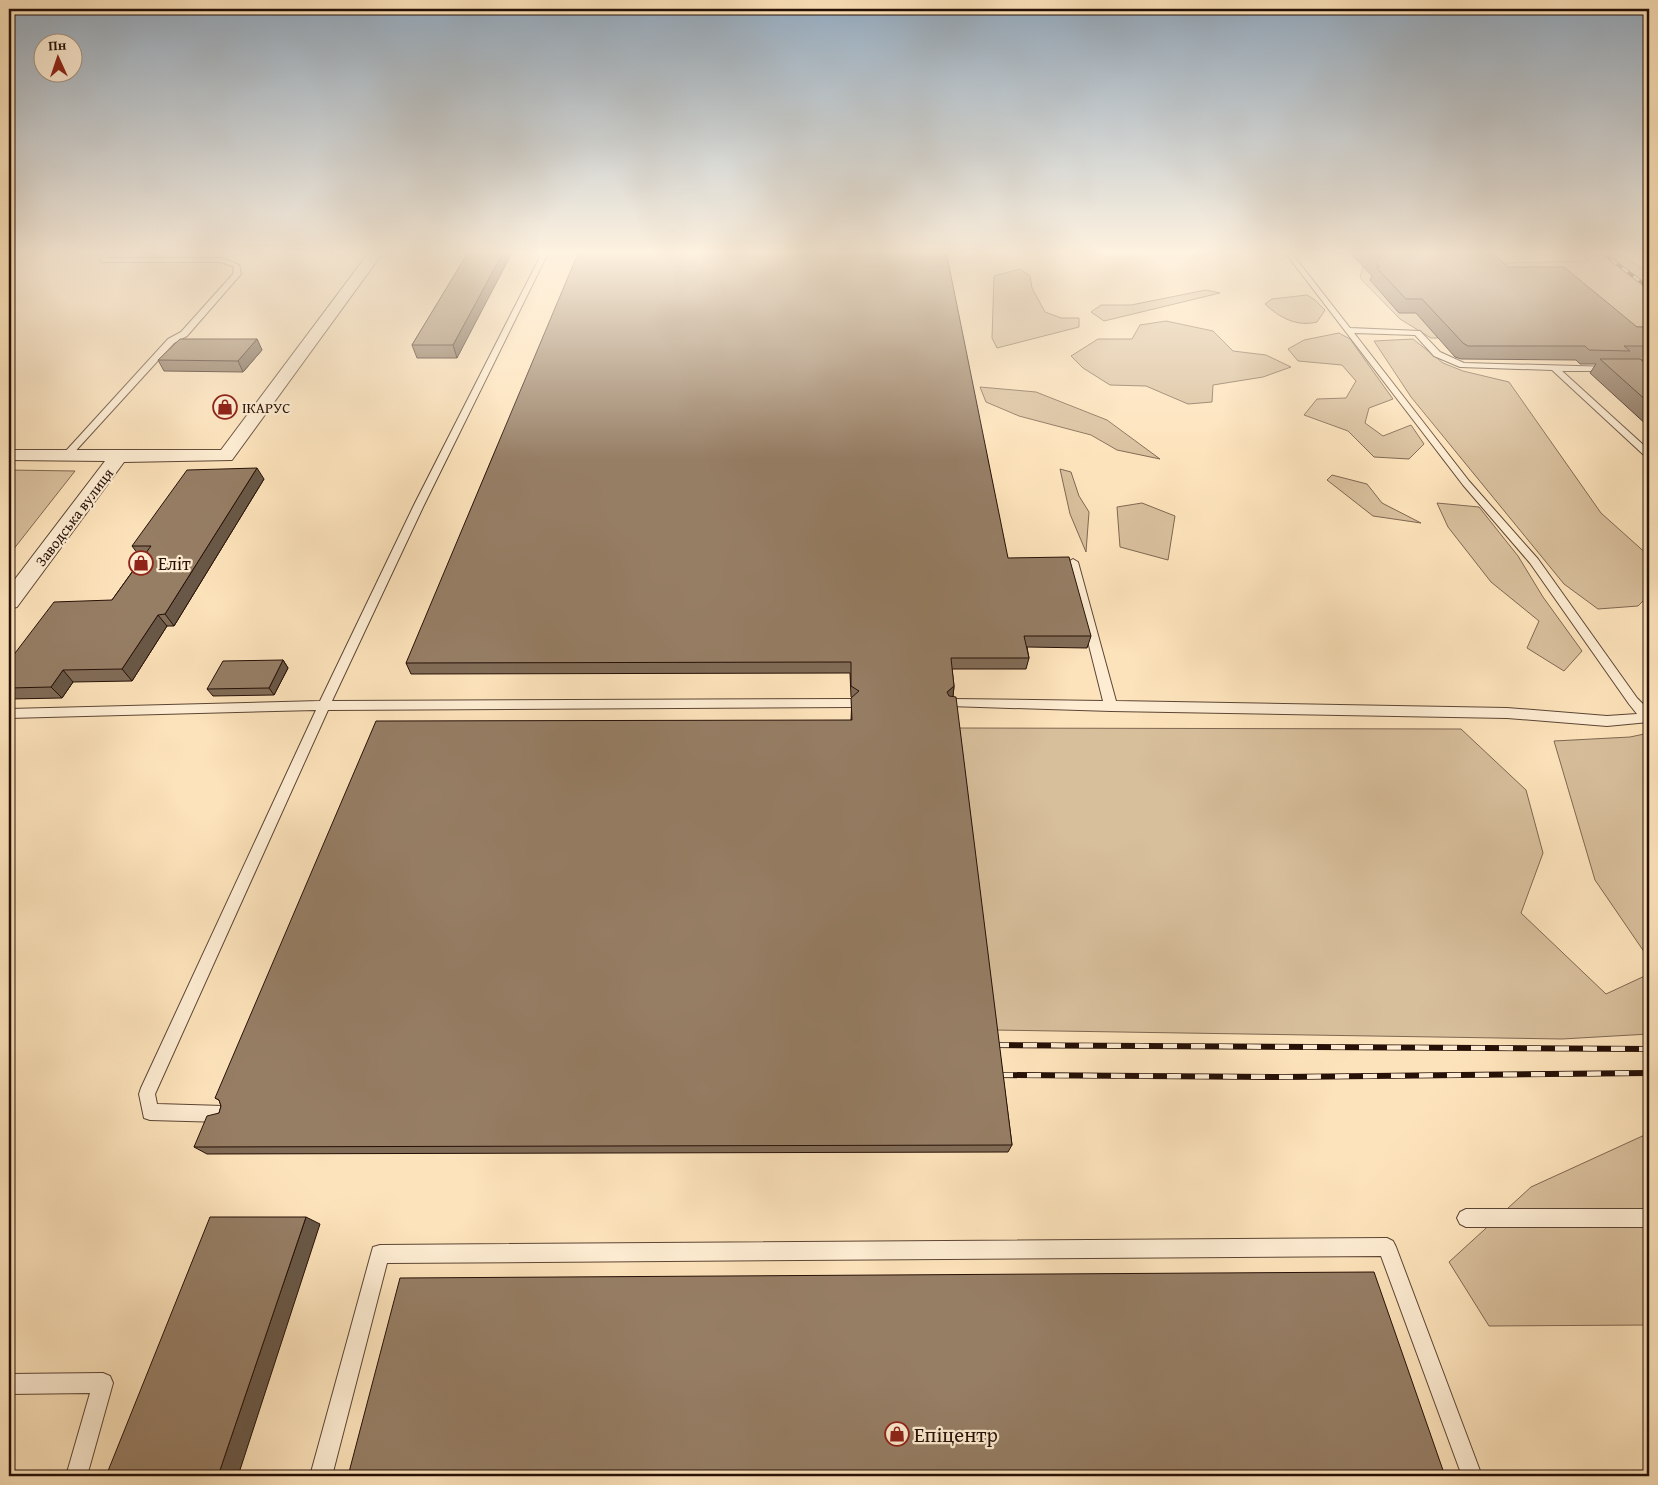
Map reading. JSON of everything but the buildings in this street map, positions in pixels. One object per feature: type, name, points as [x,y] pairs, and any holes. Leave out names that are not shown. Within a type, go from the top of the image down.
[{"type":"street","name":"Заводська вулиця","points":[[9,602],[119,456],[226,456],[326,320]]},
{"type":"street","points":[[9,454],[119,456]]},
{"type":"lane","points":[[67,455],[171,341],[184,334],[196,320]]},
{"type":"lane","points":[[223,1114],[150,1112],[147,1094],[324,705],[512,320]]},
{"type":"lane","points":[[1341,320],[1466,483],[1534,561],[1633,701],[1649,717]]},
{"type":"lane","points":[[1349,330],[1417,333],[1437,354],[1463,365],[1620,369]]},
{"type":"lane","points":[[1554,368],[1649,455]]},
{"type":"lane","points":[[1073,562],[1111,707]]},
{"type":"lane","points":[[9,713],[144,708],[324,705],[851,703]]},
{"type":"lane","points":[[953,703],[1507,713],[1607,720],[1649,717]]},
{"type":"lane","points":[[1466,1218],[1649,1218]]},
{"type":"lane","points":[[321,1476],[380,1254],[1388,1247],[1472,1476]]},
{"type":"lane","points":[[9,1384],[103,1384],[76,1476]]},
{"type":"shaded area","points":[[993,320],[1079,320],[1079,327],[997,348],[992,338]]},
{"type":"shaded area","points":[[1290,320],[1318,320],[1310,323]]},
{"type":"shaded area","points":[[1402,320],[1649,320],[1649,338],[1431,338]]},
{"type":"shaded area","points":[[1166,321],[1213,331],[1233,351],[1266,355],[1291,367],[1263,377],[1213,385],[1212,402],[1188,404],[1146,386],[1110,385],[1083,368],[1071,356],[1098,339],[1132,339],[1140,325]]},
{"type":"shaded area","points":[[1339,333],[1350,339],[1393,399],[1369,408],[1365,423],[1383,436],[1411,425],[1424,444],[1409,459],[1374,457],[1348,431],[1304,415],[1317,399],[1346,398],[1356,381],[1342,365],[1298,361],[1288,349],[1304,340]]},
{"type":"shaded area","points":[[1413,339],[1443,363],[1463,371],[1509,382],[1601,513],[1649,556],[1649,595],[1638,606],[1598,609],[1564,584],[1411,397],[1374,341]]},
{"type":"shaded area","points":[[980,387],[1036,392],[1107,420],[1160,459],[1117,450],[1091,435],[1019,416],[986,402]]},
{"type":"shaded area","points":[[1060,469],[1071,472],[1079,496],[1089,512],[1086,552],[1070,514]]},
{"type":"shaded area","points":[[9,470],[75,471],[9,555]]},
{"type":"shaded area","points":[[1332,475],[1367,484],[1382,503],[1421,523],[1373,516],[1327,480]]},
{"type":"shaded area","points":[[1142,503],[1175,516],[1168,560],[1120,547],[1117,507]]},
{"type":"shaded area","points":[[1437,503],[1479,507],[1518,556],[1543,597],[1582,651],[1564,671],[1527,648],[1539,621],[1491,582],[1448,527]]},
{"type":"shaded area","points":[[956,728],[1461,729],[1526,790],[1543,853],[1521,913],[1606,994],[1649,974],[1649,1034],[1562,1039],[993,1030]]},
{"type":"shaded area","points":[[1649,733],[1649,959],[1595,880],[1554,741],[1630,737]]},
{"type":"shaded area","points":[[1649,1133],[1649,1325],[1489,1326],[1449,1262],[1531,1187]]},
{"type":"railway","points":[[995,1045],[1649,1049]]},
{"type":"railway","points":[[999,1075],[1284,1077],[1649,1073]]},
{"type":"place","name":"ІКАРУС","points":[[225,407]]},
{"type":"place","name":"Еліт","points":[[141,563]]},
{"type":"place","name":"Епіцентр","points":[[897,1434]]}]
